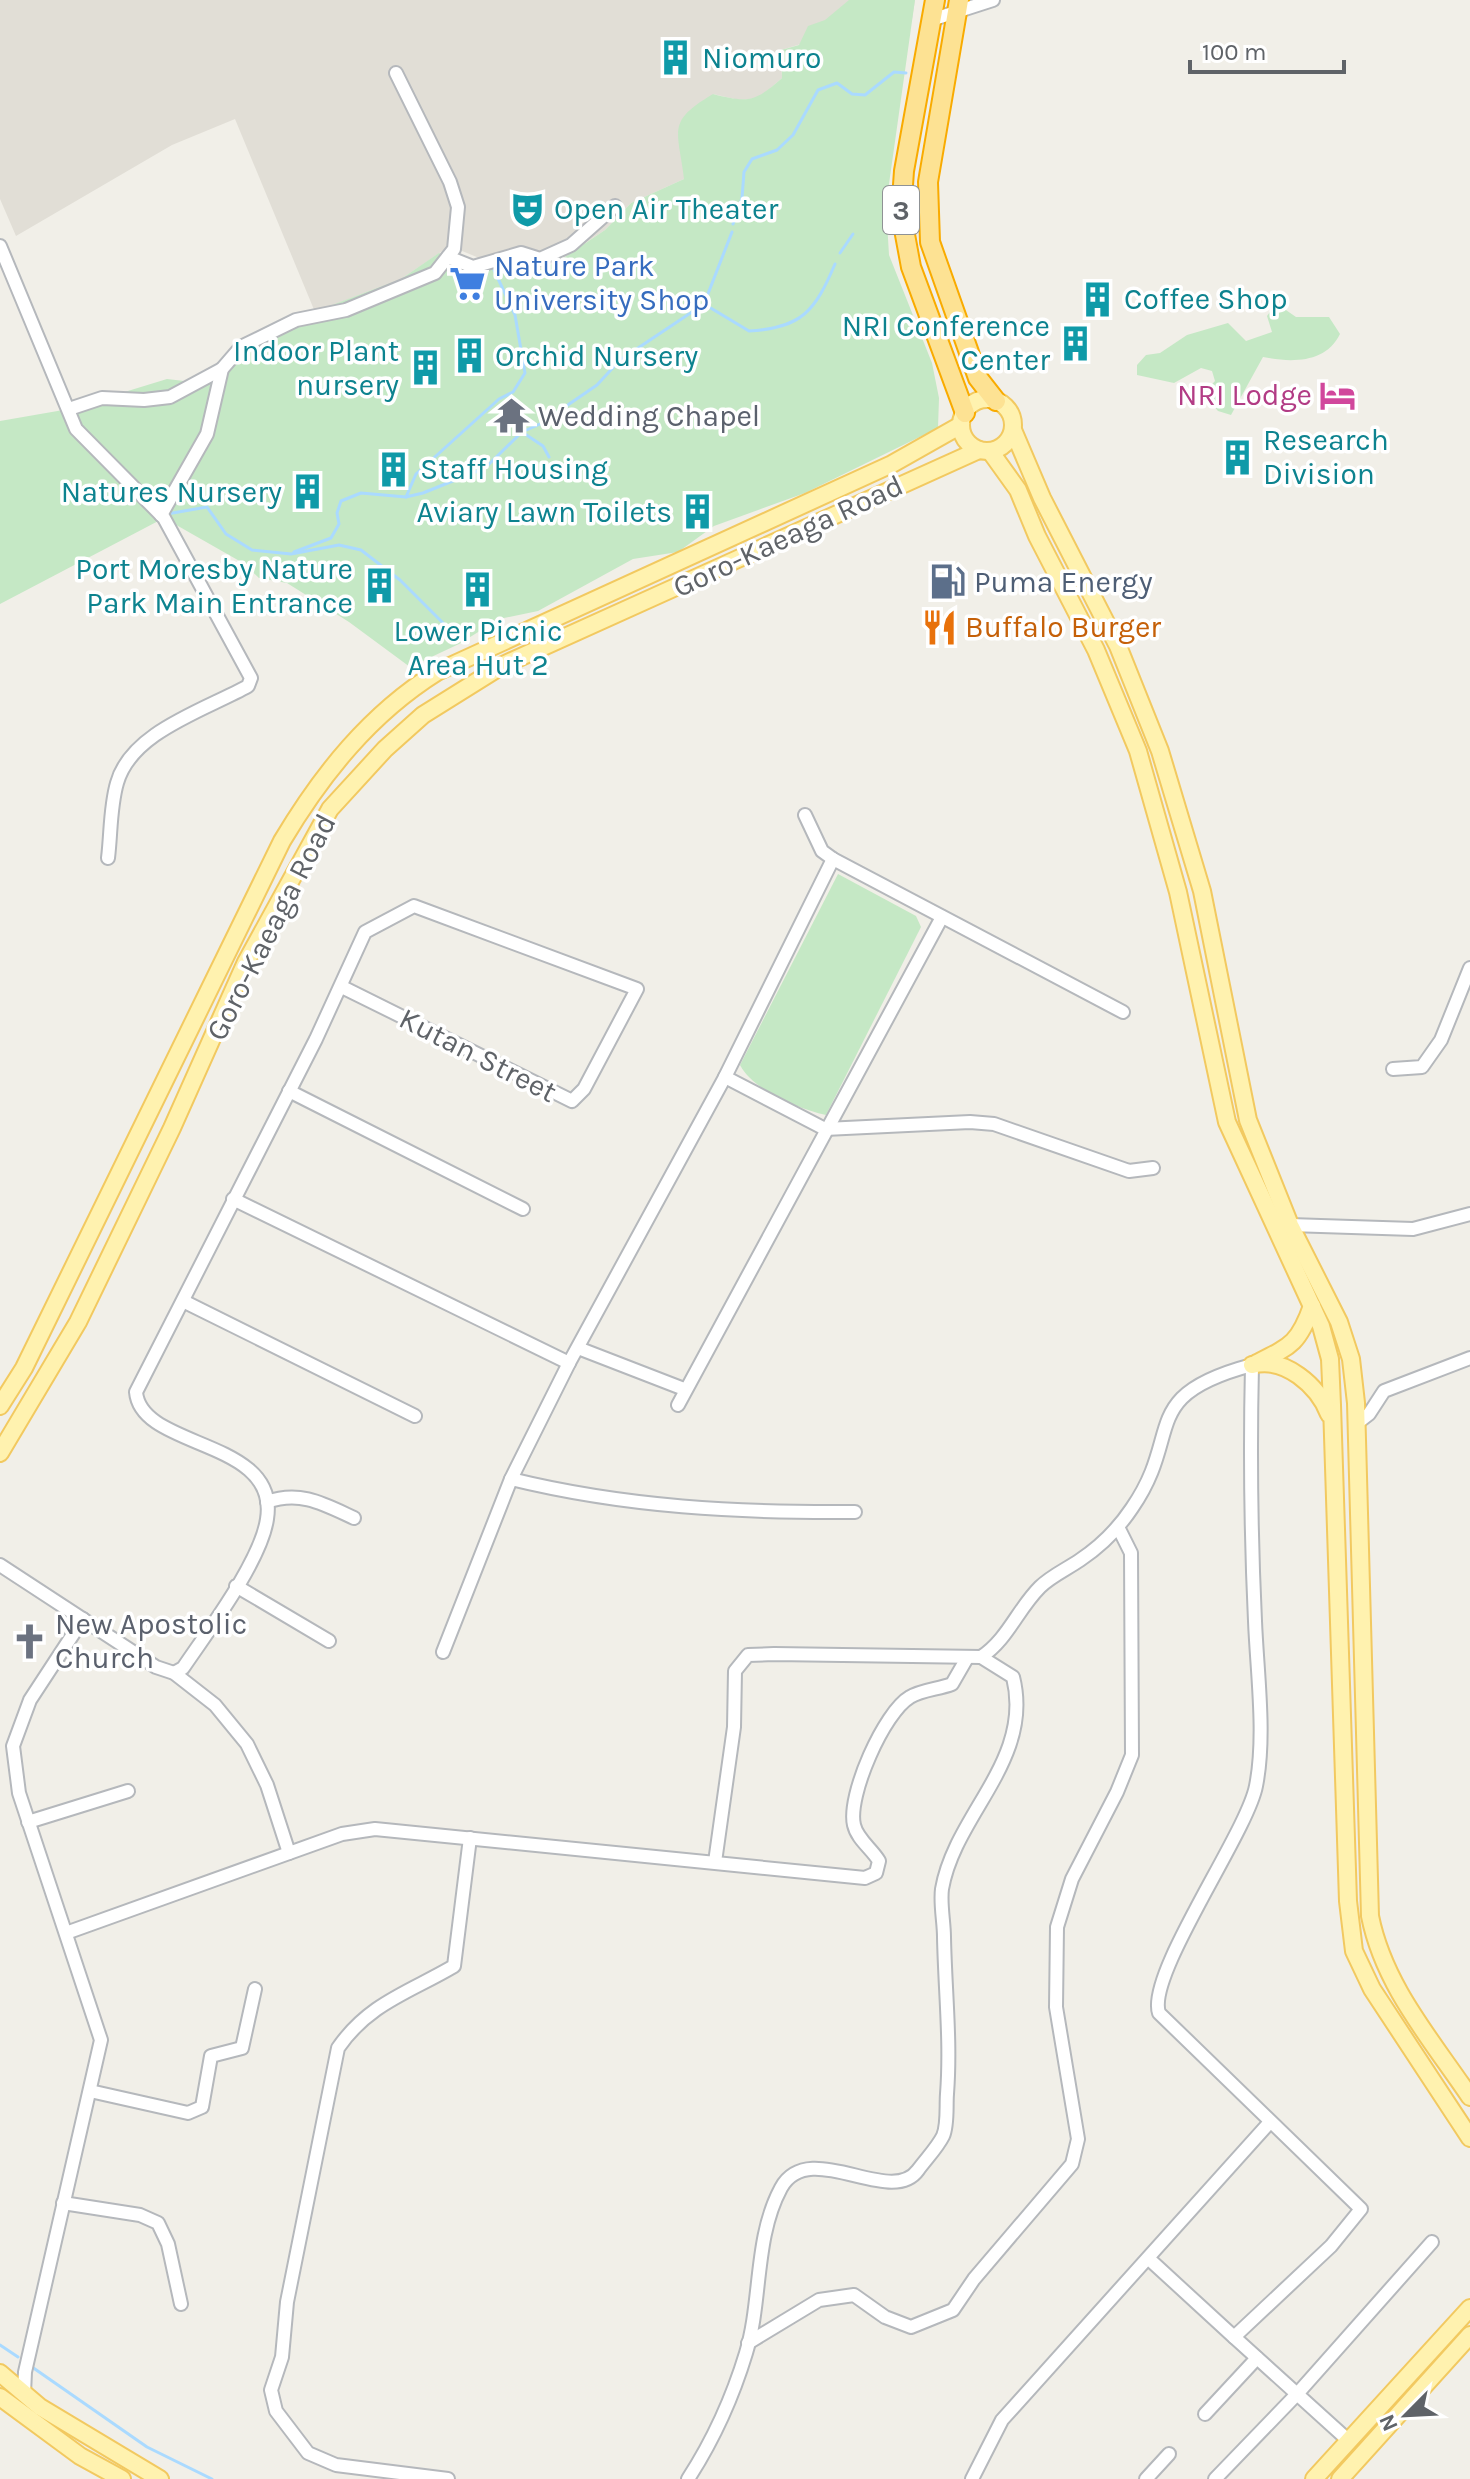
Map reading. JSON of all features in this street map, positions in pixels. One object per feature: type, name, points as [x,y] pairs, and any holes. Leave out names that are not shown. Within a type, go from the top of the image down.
[{"type":"highway","name":"3","points":[[935,0],[904,171],[902,223],[911,267],[963,419]]},
{"type":"highway","name":"3","points":[[958,5],[928,182],[930,242],[978,378],[996,401]]},
{"type":"main road","points":[[1470,2097],[1388,1976],[1378,1952],[1370,1916],[1356,1424],[1351,1359],[1345,1339],[1290,1225],[1244,1106],[1202,891],[1160,751],[1118,646],[1042,498],[1013,430],[1011,415],[996,401],[978,401],[963,419],[966,440],[984,451],[1018,490],[1037,536],[1096,650],[1138,751],[1178,892],[1227,1122],[1312,1306],[1330,1359],[1348,1901],[1352,1940],[1372,1989],[1470,2138]]},
{"type":"main road","name":"Goro-Kaeaga Road","points":[[0,1406],[24,1368],[282,841],[313,788],[343,753],[417,685],[437,672],[892,464],[963,419]]},
{"type":"main road","points":[[984,451],[1005,445],[1013,430]]},
{"type":"main road","name":"Goro-Kaeaga Road","points":[[0,1453],[78,1322],[172,1128],[246,962],[330,809],[385,749],[423,715],[503,665],[984,451]]},
{"type":"main road","points":[[1252,1365],[1294,1343],[1303,1331],[1312,1306]]},
{"type":"main road","points":[[1252,1365],[1263,1363],[1307,1380],[1322,1396],[1333,1423]]},
{"type":"main road","points":[[1314,2479],[1470,2308]]},
{"type":"main road","points":[[1340,2479],[1470,2335]]},
{"type":"main road","points":[[1,2374],[40,2407],[160,2479]]},
{"type":"main road","points":[[2,2403],[80,2456],[122,2479]]},
{"type":"street","points":[[931,20],[958,5],[993,0]]},
{"type":"street","points":[[69,409],[102,398],[144,400],[170,397],[222,369],[241,347],[296,320],[330,315],[435,273],[454,249],[458,207],[450,182],[396,73]]},
{"type":"street","points":[[448,257],[473,267],[521,253],[540,259],[571,245],[615,206]]},
{"type":"street","points":[[0,246],[76,429],[96,453],[137,488],[161,515],[210,599],[251,682],[153,735],[132,753],[117,782],[108,858]]},
{"type":"street","points":[[161,515],[207,434],[222,369]]},
{"type":"street","points":[[805,815],[822,851],[833,859],[1123,1012]]},
{"type":"street","points":[[443,1652],[511,1479],[569,1363],[725,1077],[833,859]]},
{"type":"street","name":"Kutan Street","points":[[414,906],[626,982],[637,989],[584,1089],[572,1101],[342,987],[365,932],[414,906]]},
{"type":"street","points":[[678,1405],[942,917]]},
{"type":"street","points":[[1393,1069],[1422,1067],[1441,1040],[1470,968]]},
{"type":"street","points":[[174,1673],[183,1668],[258,1547],[267,1518],[267,1502],[257,1480],[245,1467],[203,1442],[153,1421],[138,1402],[139,1382],[185,1302],[233,1199],[342,987]]},
{"type":"street","points":[[725,1077],[825,1129],[956,1122],[994,1124],[1129,1171],[1153,1168]]},
{"type":"street","points":[[289,1091],[523,1209]]},
{"type":"street","points":[[233,1199],[569,1363]]},
{"type":"street","points":[[1290,1225],[1413,1229],[1470,1214]]},
{"type":"street","points":[[185,1302],[415,1416]]},
{"type":"street","points":[[578,1348],[684,1389]]},
{"type":"street","points":[[1356,1424],[1369,1414],[1384,1391],[1470,1358]]},
{"type":"street","points":[[715,1862],[734,1727],[735,1671],[741,1660],[748,1655],[774,1654],[981,1657],[1004,1638],[1039,1588],[1103,1543],[1118,1527],[1143,1491],[1165,1420],[1175,1404],[1199,1382],[1252,1365],[1253,1579],[1259,1718],[1256,1787],[1166,1971],[1156,2004],[1159,2013],[1361,2209],[1331,2246],[1234,2337]]},
{"type":"street","points":[[511,1479],[663,1506],[756,1512],[855,1512]]},
{"type":"street","points":[[267,1502],[286,1496],[309,1498],[354,1518]]},
{"type":"street","points":[[748,2343],[819,2300],[854,2295],[885,2317],[911,2327],[933,2321],[953,2310],[974,2279],[1072,2164],[1078,2139],[1056,2007],[1057,1927],[1072,1879],[1117,1792],[1132,1755],[1131,1553],[1118,1527]]},
{"type":"street","points":[[0,1565],[156,1667],[174,1673],[215,1705],[247,1744],[267,1785],[289,1853]]},
{"type":"street","points":[[236,1586],[329,1641]]},
{"type":"street","points":[[24,2393],[25,2372],[101,2040],[19,1793],[13,1746],[30,1700],[83,1619]]},
{"type":"street","points":[[688,2479],[705,2453],[748,2343],[766,2235],[782,2186],[803,2171],[846,2171],[897,2185],[911,2180],[944,2134],[951,2040],[944,1987],[942,1891],[949,1864],[1012,1741],[1019,1701],[1013,1677],[981,1657]]},
{"type":"street","points":[[66,1933],[342,1834],[375,1829],[865,1878],[876,1873],[879,1861],[854,1825],[854,1801],[873,1750],[896,1709],[912,1695],[952,1684],[967,1658]]},
{"type":"street","points":[[28,1822],[128,1791]]},
{"type":"street","points":[[448,2479],[336,2465],[308,2453],[276,2411],[271,2390],[282,2357],[287,2302],[338,2048],[352,2028],[396,1994],[454,1966],[470,1838]]},
{"type":"street","points":[[90,2091],[188,2113],[202,2107],[211,2056],[242,2048],[255,1989]]},
{"type":"street","points":[[972,2479],[1002,2420],[1270,2122]]},
{"type":"street","points":[[63,2203],[140,2215],[158,2223],[168,2244],[181,2304]]},
{"type":"street","points":[[1215,2479],[1298,2393],[1432,2242]]},
{"type":"street","points":[[1149,2259],[1349,2441]]},
{"type":"street","points":[[1205,2414],[1257,2358]]},
{"type":"street","points":[[1,2374],[25,2372]]},
{"type":"street","points":[[1146,2479],[1169,2454]]},
{"type":"shaded area","points":[[0,0],[915,0],[912,19],[834,34],[781,50],[782,78],[759,98],[739,100],[713,94],[684,179],[631,203],[605,230],[557,262],[523,276],[450,246],[401,279],[315,312],[235,119],[172,145],[16,236],[0,199]]},
{"type":"green space","points":[[849,0],[915,0],[886,205],[889,255],[932,363],[939,398],[938,428],[805,493],[714,526],[678,552],[633,559],[538,611],[499,619],[459,644],[410,667],[349,622],[287,583],[259,578],[243,563],[164,518],[0,604],[0,421],[69,409],[167,379],[218,385],[219,364],[237,341],[401,279],[439,253],[478,268],[509,256],[524,276],[559,261],[605,230],[631,203],[684,179],[678,138],[682,120],[688,112],[713,94],[743,99],[765,92],[782,78],[781,50],[799,45],[808,26],[825,20]]},
{"type":"green space","points":[[1283,308],[1296,317],[1329,317],[1340,334],[1326,351],[1307,359],[1263,357],[1231,415],[1218,411],[1203,394],[1215,381],[1212,371],[1201,368],[1174,383],[1137,375],[1137,365],[1146,355],[1160,353],[1187,335],[1228,323],[1246,341],[1272,332],[1267,316],[1272,309]]},
{"type":"green space","points":[[838,874],[916,916],[921,927],[826,1115],[790,1103],[766,1090],[755,1083],[740,1065]]},
{"type":"waterway","points":[[733,224],[742,198],[744,172],[752,159],[777,150],[793,135],[818,90],[837,83],[852,94],[865,95],[894,72],[906,73]]},
{"type":"waterway","points":[[522,432],[540,424],[597,385],[620,360],[704,304],[732,232]]},
{"type":"waterway","points":[[840,253],[853,234]]},
{"type":"waterway","points":[[704,304],[749,331],[782,326],[794,321],[813,305],[835,264]]},
{"type":"waterway","points":[[406,497],[416,474],[499,399],[513,392],[525,373],[515,315],[494,270]]},
{"type":"waterway","points":[[294,552],[331,538],[339,524],[337,513],[341,501],[361,493],[406,497],[423,493],[485,468],[522,432],[543,446],[549,457]]},
{"type":"waterway","points":[[167,514],[207,507],[226,534],[252,550],[291,554],[339,545],[361,550],[400,580],[456,636]]},
{"type":"waterway","points":[[0,2345],[18,2357]]},
{"type":"waterway","points":[[32,2367],[147,2447],[212,2479]]},
{"type":"place","name":"Niomuro","points":[[676,58]]},
{"type":"place","name":"Open Air Theater","points":[[528,209]]},
{"type":"place","name":"Nature Park University Shop","points":[[468,283]]},
{"type":"place","name":"Coffee Shop","points":[[1098,299]]},
{"type":"place","name":"NRI Conference Center","points":[[1076,343]]},
{"type":"place","name":"Orchid Nursery","points":[[469,356]]},
{"type":"place","name":"Indoor Plant nursery","points":[[425,368]]},
{"type":"place","name":"NRI Lodge","points":[[1338,395]]},
{"type":"place","name":"Wedding Chapel","points":[[512,416]]},
{"type":"place","name":"Research Division","points":[[1237,457]]},
{"type":"place","name":"Staff Housing","points":[[394,469]]},
{"type":"place","name":"Natures Nursery","points":[[308,492]]},
{"type":"place","name":"Aviary Lawn Toilets","points":[[698,512]]},
{"type":"place","name":"Puma Energy","points":[[948,582]]},
{"type":"place","name":"Port Moresby Nature Park Main Entrance","points":[[379,586]]},
{"type":"place","name":"Lower Picnic Area Hut 2","points":[[478,590]]},
{"type":"place","name":"Buffalo Burger","points":[[939,627]]},
{"type":"place","name":"New Apostolic Church","points":[[29,1641]]}]
